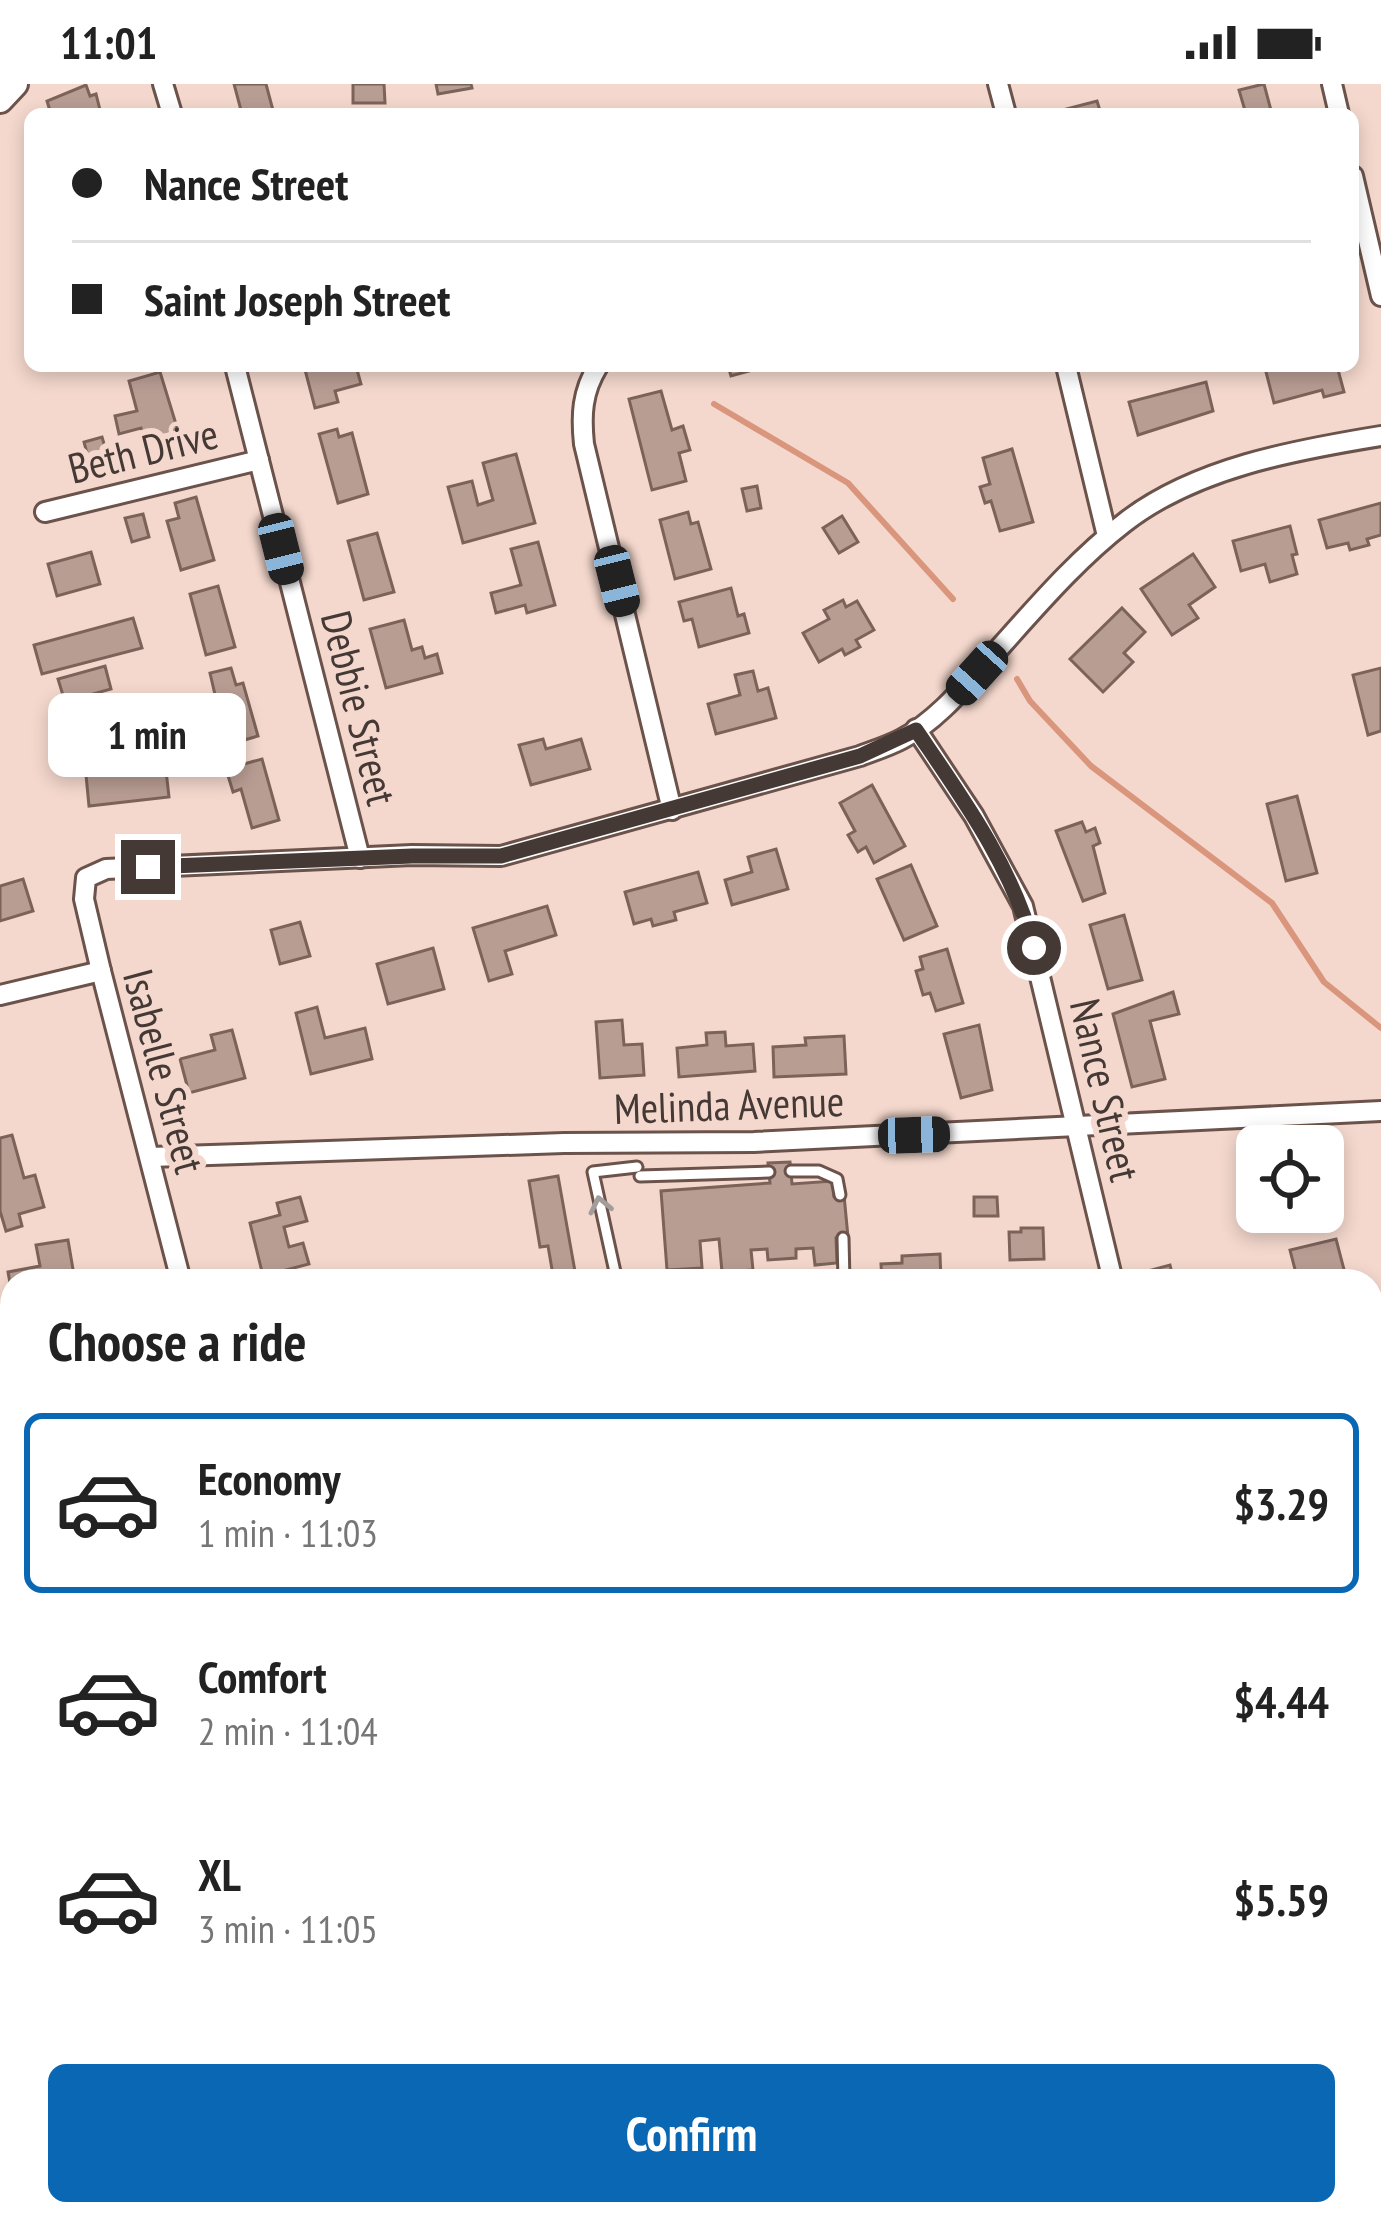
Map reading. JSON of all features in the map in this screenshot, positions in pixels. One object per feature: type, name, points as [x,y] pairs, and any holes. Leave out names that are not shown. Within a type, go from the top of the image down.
[{"type":"street","points":[[0,100],[15,84]]},
{"type":"street","points":[[1359,202],[1381,296]]},
{"type":"street","name":"Debbie Street","points":[[237,372],[360,858]]},
{"type":"street","points":[[596,372],[581,410],[584,444],[673,810]]},
{"type":"street","points":[[1067,372],[1107,536]]},
{"type":"street","points":[[360,858],[501,856],[860,756],[916,730],[948,704],[1107,536],[1156,502],[1204,479],[1381,436]]},
{"type":"street","name":"Beth Drive","points":[[45,512],[259,460]]},
{"type":"street","name":"Nance Street","points":[[916,730],[974,816],[1023,906],[1110,1269]]},
{"type":"street","name":"Isabelle Street","points":[[179,1269],[101,971],[84,899],[86,878],[106,869],[360,858]]},
{"type":"street","points":[[0,994],[101,971]]},
{"type":"street","name":"Melinda Avenue","points":[[150,1157],[564,1143],[754,1142],[1381,1111]]},
{"type":"lane","points":[[790,1171],[830,1174],[837,1179],[840,1195]]},
{"type":"lane","points":[[614,1269],[593,1172],[769,1172]]},
{"type":"lane","points":[[843,1238],[844,1269]]},
{"type":"building","points":[[234,84],[266,84],[272,108],[240,108]]},
{"type":"building","points":[[353,84],[384,84],[385,103],[353,103]]},
{"type":"building","points":[[436,84],[471,84],[472,88],[438,94]]},
{"type":"building","points":[[1264,84],[1270,108],[1244,108],[1239,90]]},
{"type":"building","points":[[86,85],[90,96],[96,94],[100,108],[49,108],[47,101]]},
{"type":"building","points":[[1097,101],[1099,108],[1070,108]]},
{"type":"building","points":[[160,372],[183,447],[149,456],[141,428],[119,434],[115,416],[137,411],[129,381]]},
{"type":"building","points":[[306,372],[358,372],[361,384],[335,391],[338,402],[315,408]]},
{"type":"building","points":[[1266,372],[1339,372],[1344,392],[1324,397],[1322,390],[1274,403]]},
{"type":"building","points":[[1206,382],[1213,411],[1138,435],[1129,402]]},
{"type":"building","points":[[661,391],[672,430],[683,426],[690,450],[679,453],[686,481],[652,490],[629,399]]},
{"type":"building","points":[[337,429],[339,437],[352,433],[368,494],[338,503],[319,434]]},
{"type":"building","points":[[102,437],[112,471],[93,476],[84,442]]},
{"type":"building","points":[[1012,449],[1033,522],[1000,531],[991,501],[985,503],[980,487],[990,484],[983,458]]},
{"type":"building","points":[[516,454],[535,523],[463,543],[448,487],[472,481],[478,505],[493,500],[483,463]]},
{"type":"building","points":[[757,486],[761,508],[747,511],[742,489]]},
{"type":"building","points":[[196,497],[214,560],[181,570],[167,521],[179,518],[175,503]]},
{"type":"building","points":[[1381,503],[1381,535],[1367,539],[1369,545],[1350,550],[1348,543],[1327,548],[1319,520]]},
{"type":"building","points":[[688,512],[691,524],[698,522],[711,569],[675,579],[660,520]]},
{"type":"building","points":[[143,514],[149,537],[132,542],[125,518]]},
{"type":"building","points":[[842,516],[858,542],[839,553],[823,528]]},
{"type":"building","points":[[1290,526],[1297,574],[1270,582],[1265,564],[1241,571],[1233,541]]},
{"type":"building","points":[[377,533],[394,592],[364,600],[348,541]]},
{"type":"building","points":[[538,542],[555,605],[527,613],[525,605],[496,613],[491,593],[521,585],[511,549]]},
{"type":"building","points":[[91,552],[100,584],[57,596],[48,564]]},
{"type":"building","points":[[1193,554],[1215,587],[1189,605],[1198,618],[1172,635],[1141,589]]},
{"type":"building","points":[[218,586],[235,647],[206,655],[190,594]]},
{"type":"building","points":[[731,588],[738,616],[744,614],[749,633],[699,647],[692,619],[684,621],[679,602]]},
{"type":"building","points":[[843,600],[846,607],[857,601],[874,630],[856,640],[860,647],[845,655],[842,649],[819,662],[803,633],[829,619],[824,610]]},
{"type":"building","points":[[1122,608],[1145,632],[1124,653],[1133,662],[1103,692],[1070,659]]},
{"type":"building","points":[[133,618],[142,648],[42,674],[34,645]]},
{"type":"building","points":[[404,620],[412,650],[422,647],[425,658],[437,654],[442,673],[386,688],[370,629]]},
{"type":"building","points":[[105,666],[111,689],[65,702],[58,679]]},
{"type":"building","points":[[231,668],[236,685],[243,683],[258,736],[227,745],[220,716],[212,718],[207,701],[216,699],[210,673]]},
{"type":"building","points":[[1381,668],[1381,731],[1368,735],[1353,675]]},
{"type":"building","points":[[753,671],[758,691],[768,688],[776,718],[716,734],[708,704],[740,695],[735,675]]},
{"type":"building","points":[[162,735],[169,797],[89,806],[86,775],[119,772],[118,764],[136,762],[134,739]]},
{"type":"building","points":[[543,739],[546,749],[581,739],[590,769],[531,785],[519,745]]},
{"type":"building","points":[[262,759],[279,820],[252,828],[241,789],[233,792],[226,769]]},
{"type":"building","points":[[872,785],[905,846],[874,863],[866,847],[858,852],[848,835],[855,831],[840,803]]},
{"type":"building","points":[[1297,796],[1317,873],[1286,881],[1267,804]]},
{"type":"building","points":[[1082,822],[1086,832],[1095,828],[1100,843],[1093,846],[1105,893],[1083,901],[1056,831]]},
{"type":"building","points":[[776,849],[788,889],[732,905],[725,880],[752,872],[748,857]]},
{"type":"building","points":[[911,865],[937,926],[904,940],[877,879]]},
{"type":"building","points":[[698,872],[707,903],[674,912],[676,920],[653,926],[651,919],[634,924],[625,892]]},
{"type":"building","points":[[23,879],[33,911],[0,921],[0,886]]},
{"type":"building","points":[[547,906],[556,935],[505,951],[512,974],[489,981],[473,928]]},
{"type":"building","points":[[1124,915],[1142,980],[1108,989],[1090,925]]},
{"type":"building","points":[[300,922],[310,956],[280,964],[271,930]]},
{"type":"building","points":[[433,948],[444,989],[388,1004],[377,964]]},
{"type":"building","points":[[947,949],[963,1003],[936,1011],[930,993],[923,995],[916,971],[923,969],[920,957]]},
{"type":"building","points":[[1173,992],[1179,1014],[1150,1021],[1165,1079],[1132,1087],[1113,1014]]},
{"type":"building","points":[[317,1007],[325,1038],[365,1028],[372,1059],[311,1074],[296,1013]]},
{"type":"building","points":[[622,1020],[624,1045],[642,1044],[644,1075],[600,1078],[596,1022]]},
{"type":"building","points":[[979,1025],[992,1090],[961,1098],[944,1034]]},
{"type":"building","points":[[232,1030],[245,1078],[189,1093],[180,1059],[215,1050],[211,1035]]},
{"type":"building","points":[[725,1032],[726,1046],[753,1044],[755,1071],[679,1077],[677,1048],[707,1045],[706,1033]]},
{"type":"building","points":[[844,1036],[846,1074],[774,1077],[773,1047],[806,1045],[805,1038]]},
{"type":"building","points":[[12,1135],[24,1178],[35,1175],[44,1207],[19,1214],[22,1226],[6,1231],[0,1211],[0,1138]]},
{"type":"building","points":[[790,1162],[792,1184],[833,1181],[834,1196],[844,1195],[848,1237],[836,1238],[837,1263],[815,1265],[813,1248],[796,1249],[796,1258],[768,1260],[767,1249],[751,1250],[753,1269],[722,1269],[719,1239],[700,1241],[702,1268],[667,1269],[661,1191],[770,1183],[768,1163]]},
{"type":"building","points":[[558,1176],[575,1269],[552,1269],[548,1246],[540,1247],[529,1181]]},
{"type":"building","points":[[300,1197],[307,1221],[284,1227],[289,1247],[303,1243],[309,1264],[261,1269],[250,1223],[280,1215],[277,1203]]},
{"type":"building","points":[[974,1197],[997,1197],[998,1216],[974,1216]]},
{"type":"building","points":[[1021,1228],[1043,1228],[1044,1259],[1010,1260],[1009,1232],[1021,1232]]},
{"type":"building","points":[[1336,1239],[1344,1269],[1295,1269],[1290,1250]]},
{"type":"building","points":[[68,1240],[73,1269],[24,1269],[40,1266],[36,1245]]},
{"type":"building","points":[[940,1254],[941,1269],[881,1269],[881,1264],[902,1263],[902,1256]]},
{"type":"waterway","points":[[714,404],[848,483],[953,599]]},
{"type":"waterway","points":[[1017,679],[1030,701],[1091,766],[1272,903],[1324,982],[1381,1028]]},
{"type":"route","points":[[148,867],[501,856],[860,756],[916,730],[1005,869],[1023,906],[1034,948]]}]
